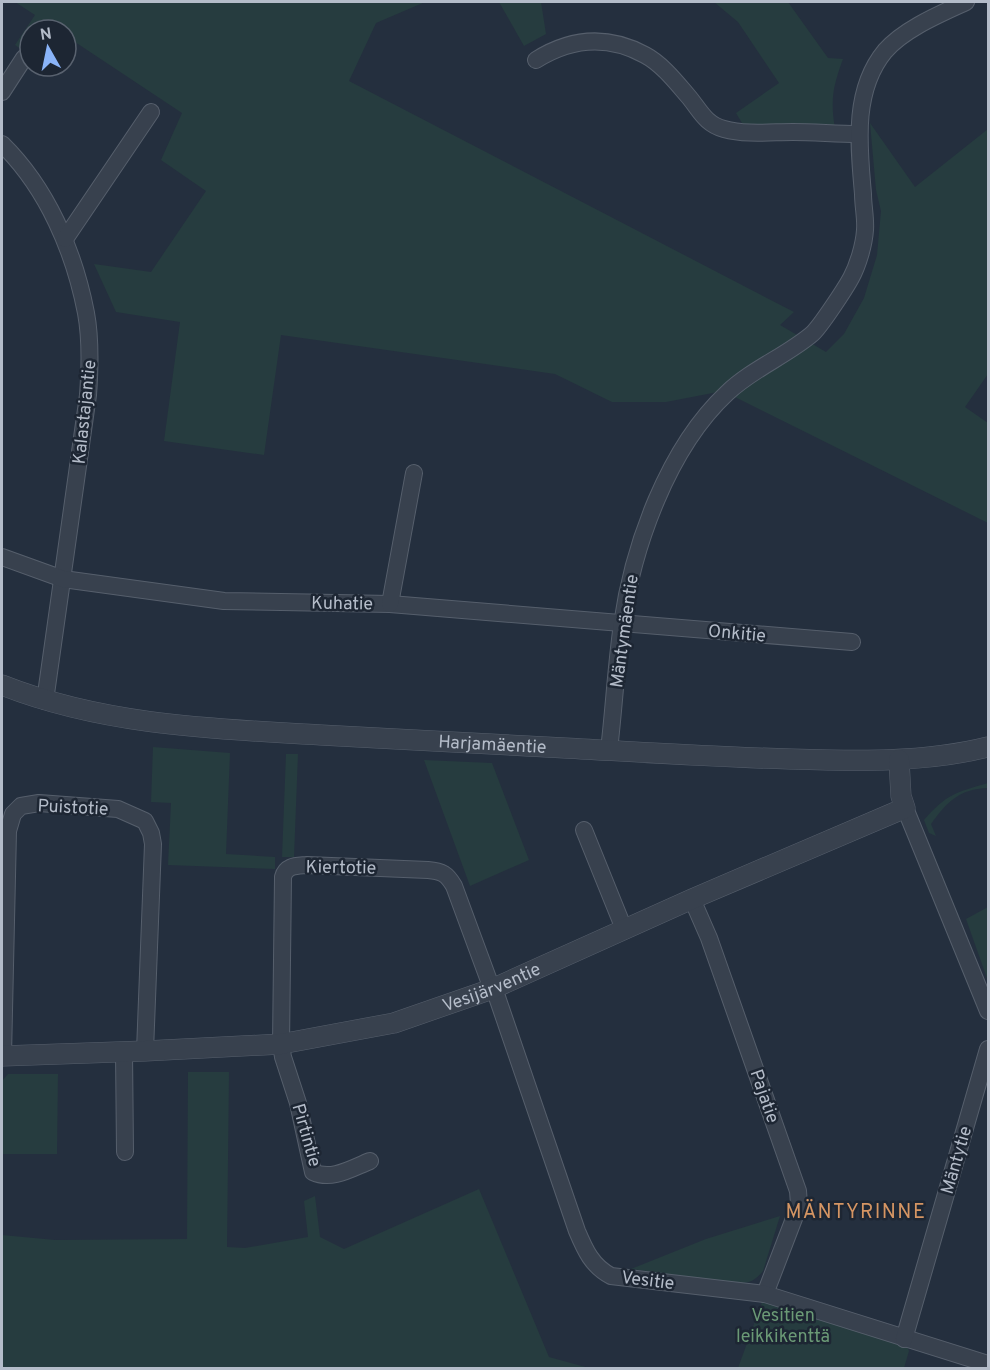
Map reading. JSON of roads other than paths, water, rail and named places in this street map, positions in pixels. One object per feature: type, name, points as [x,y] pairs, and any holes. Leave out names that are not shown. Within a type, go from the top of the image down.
[{"type":"street","name":"Mäntymäentie","points":[[609,750],[622,623],[634,564],[660,493],[682,448],[703,418],[728,391],[814,332],[851,277],[866,231],[858,135],[867,83],[886,50],[937,7],[966,2]]},
{"type":"street","points":[[536,60],[552,50],[592,40],[622,46],[646,56],[665,71],[710,123],[724,129],[748,133],[858,135]]},
{"type":"street","points":[[2,92],[18,67]]},
{"type":"street","points":[[65,239],[151,112]]},
{"type":"street","name":"Kalastajantie","points":[[2,144],[26,170],[65,239],[86,314],[91,362],[45,701]]},
{"type":"street","points":[[390,603],[414,473]]},
{"type":"street","name":"Kuhatie","points":[[2,557],[63,579],[224,601],[390,603],[622,623]]},
{"type":"street","name":"Onkitie","points":[[622,623],[852,642]]},
{"type":"street","name":"Harjamäentie","points":[[2,685],[45,701],[106,715],[169,724],[256,732],[714,757],[899,760],[988,747]]},
{"type":"street","points":[[899,760],[901,796],[905,808],[988,1011]]},
{"type":"street","name":"Puistotie","points":[[2,1056],[8,831],[13,814],[21,806],[39,803],[118,809],[145,821],[151,833],[153,844],[145,1051]]},
{"type":"street","name":"Vesijärventie","points":[[2,1056],[281,1044],[394,1023],[492,989],[692,899],[905,808]]},
{"type":"street","points":[[584,830],[624,929]]},
{"type":"street","name":"Kiertotie","points":[[281,1044],[283,877],[284,872],[291,866],[428,870],[440,871],[447,875],[454,886],[492,989]]},
{"type":"street","name":"Pajatie","points":[[692,899],[709,938],[798,1191],[799,1204],[765,1294]]},
{"type":"street","name":"Vesitie","points":[[492,989],[498,997],[577,1231],[586,1252],[599,1270],[611,1276],[765,1294],[988,1364]]},
{"type":"street","name":"Pirtintie","points":[[281,1044],[298,1103],[313,1172],[321,1176],[332,1176],[370,1161]]},
{"type":"street","name":"Mäntytie","points":[[904,1339],[988,1049]]},
{"type":"street","points":[[124,1052],[125,1152]]},
{"type":"district","name":"MÄNTYRINNE","points":[[856,1211]]},
{"type":"park label","name":"Vesitien leikkikenttä","points":[[783,1325]]}]
